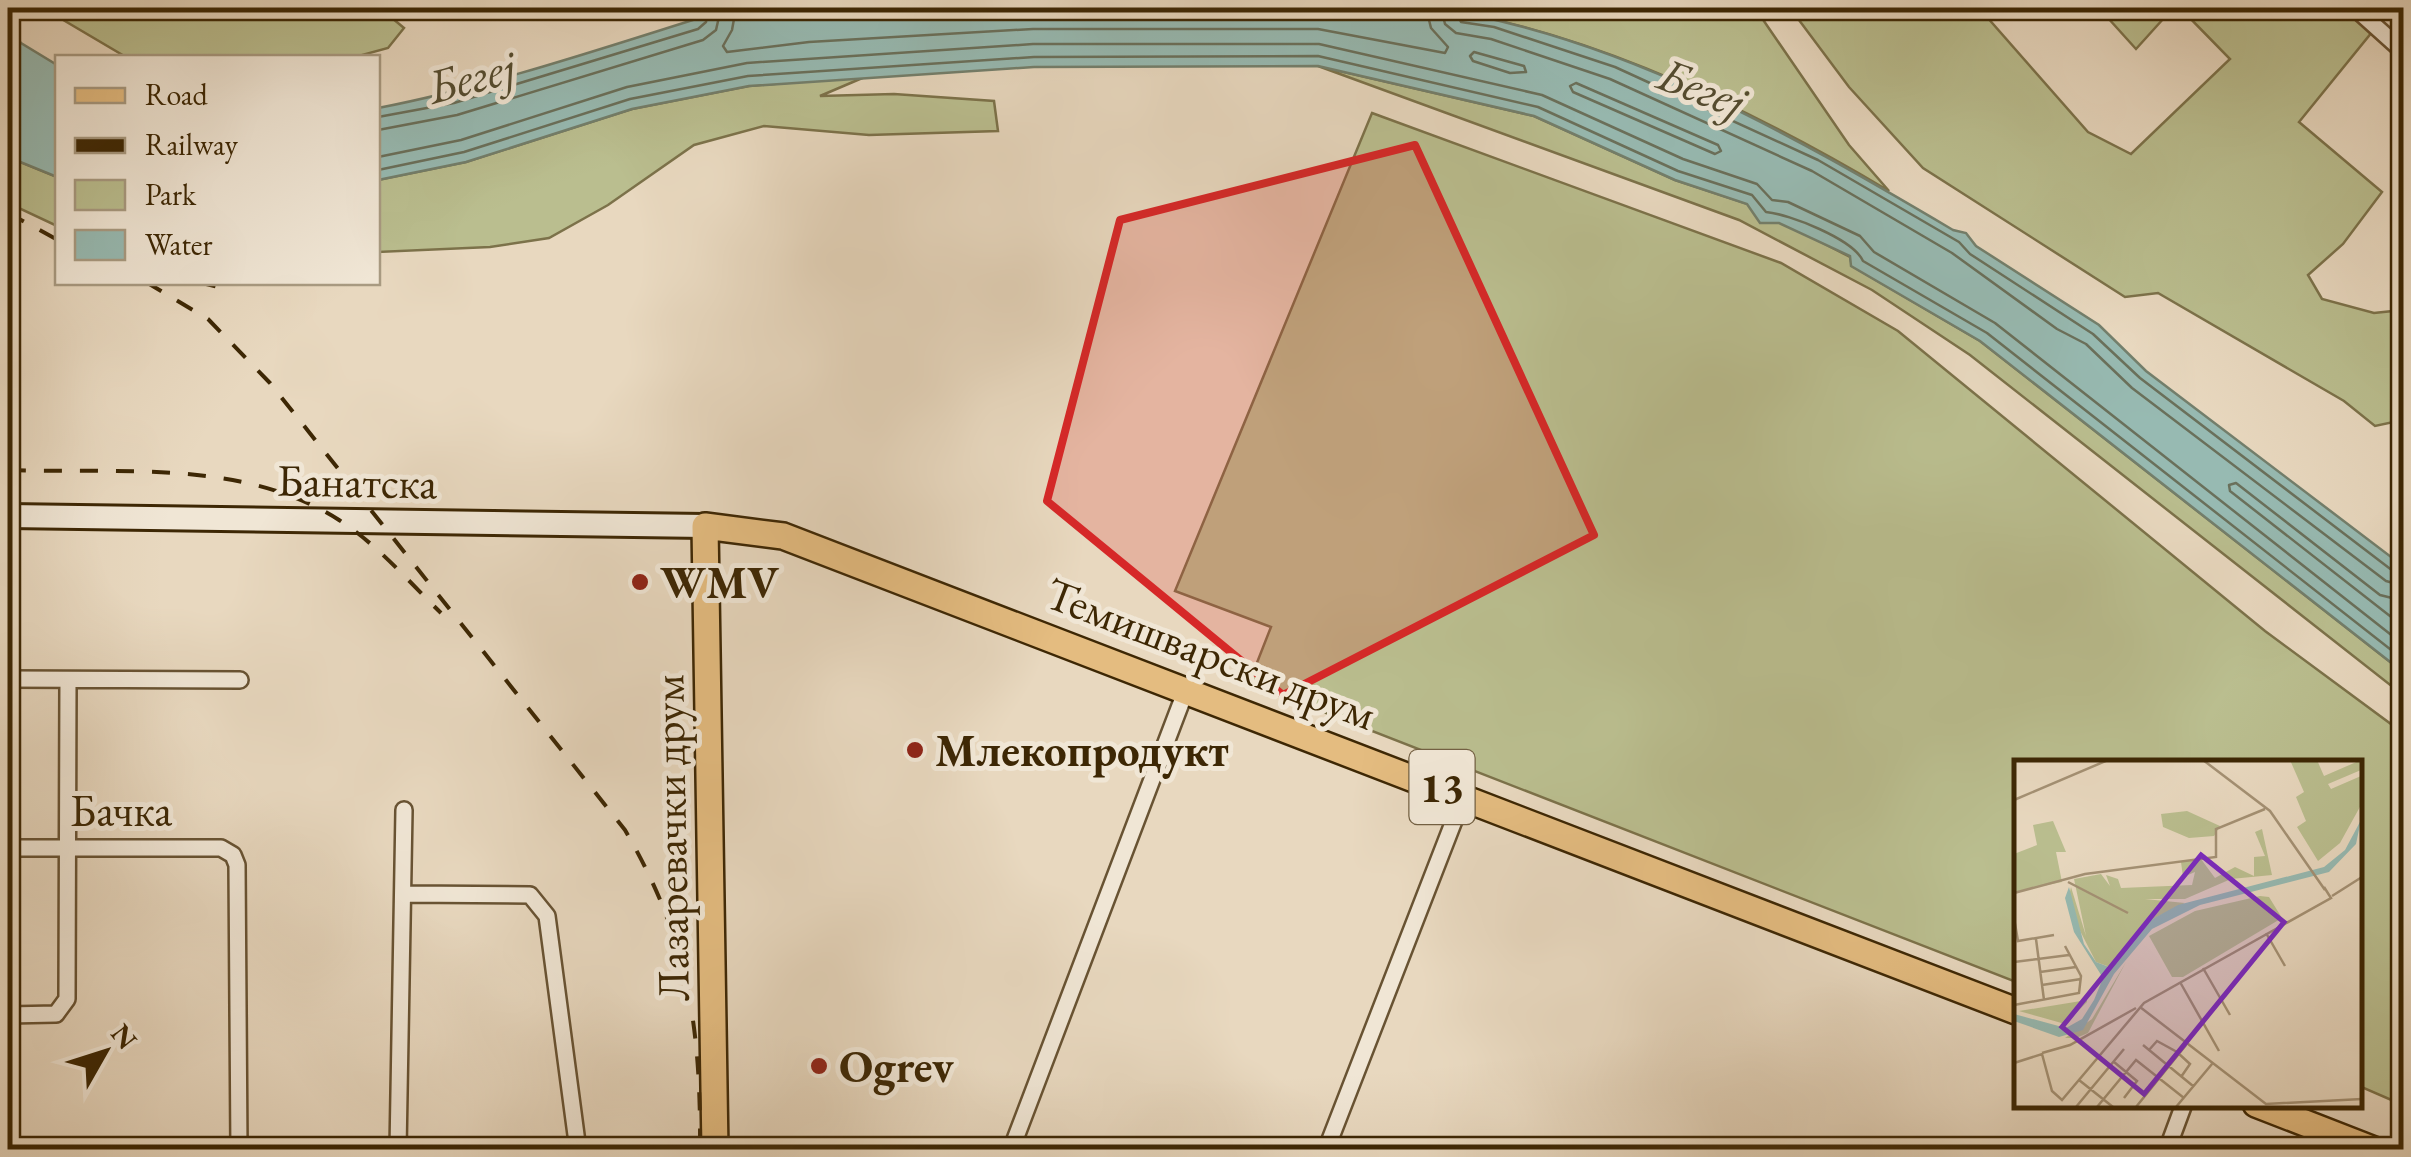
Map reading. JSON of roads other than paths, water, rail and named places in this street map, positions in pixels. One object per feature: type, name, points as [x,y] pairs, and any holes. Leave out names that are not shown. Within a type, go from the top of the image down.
[{"type":"main road","name":"Банатска","points":[[8,516],[706,526]]},
{"type":"main road","name":"Темишварски друм","points":[[706,526],[783,536],[2014,1010]]},
{"type":"main road","name":"Лазаревачки друм","points":[[706,526],[715,1150]]},
{"type":"main road","points":[[2264,1107],[2374,1150]]},
{"type":"street","points":[[2355,8],[2404,52]]},
{"type":"street","points":[[8,678],[240,680]]},
{"type":"street","points":[[8,1015],[56,1014],[67,999],[68,680]]},
{"type":"street","points":[[1011,1150],[1186,690]]},
{"type":"street","points":[[1326,1150],[1464,796]]},
{"type":"street","points":[[398,1150],[404,810]]},
{"type":"street","name":"Бачка","points":[[8,848],[222,848],[233,855],[237,865],[240,1150]]},
{"type":"street","points":[[404,894],[530,895],[541,904],[547,916],[578,1150]]},
{"type":"street","points":[[2167,1150],[2183,1107]]},
{"type":"water","points":[[699,8],[1433,8],[1503,22],[1638,65],[1767,125],[1953,230],[1966,233],[1976,246],[2099,325],[2146,371],[2403,566],[2403,672],[1980,341],[1851,266],[1850,256],[1779,223],[1760,223],[1747,204],[1675,180],[1534,116],[1318,66],[1034,67],[749,86],[632,109],[466,162],[380,180],[380,108],[498,79],[696,19]]},
{"type":"water","points":[[8,27],[21,43],[55,64],[55,176],[8,157]]},
{"type":"railway","points":[[8,213],[55,238]]},
{"type":"railway","points":[[151,285],[208,319],[270,383],[625,830],[663,908],[686,984],[698,1063],[700,1150]]},
{"type":"railway","points":[[210,285],[222,288]]},
{"type":"railway","points":[[8,470],[178,473],[262,487],[301,500],[339,520],[380,552],[441,613]]},
{"type":"place","name":"WMV","points":[[640,582]]},
{"type":"place","name":"Млекопродукт","points":[[915,750]]},
{"type":"place","name":"Ogrev","points":[[819,1066]]},
{"type":"water label","name":"Бегеј","points":[[471,76]]},
{"type":"water label","name":"Бегеј","points":[[1702,87]]}]
